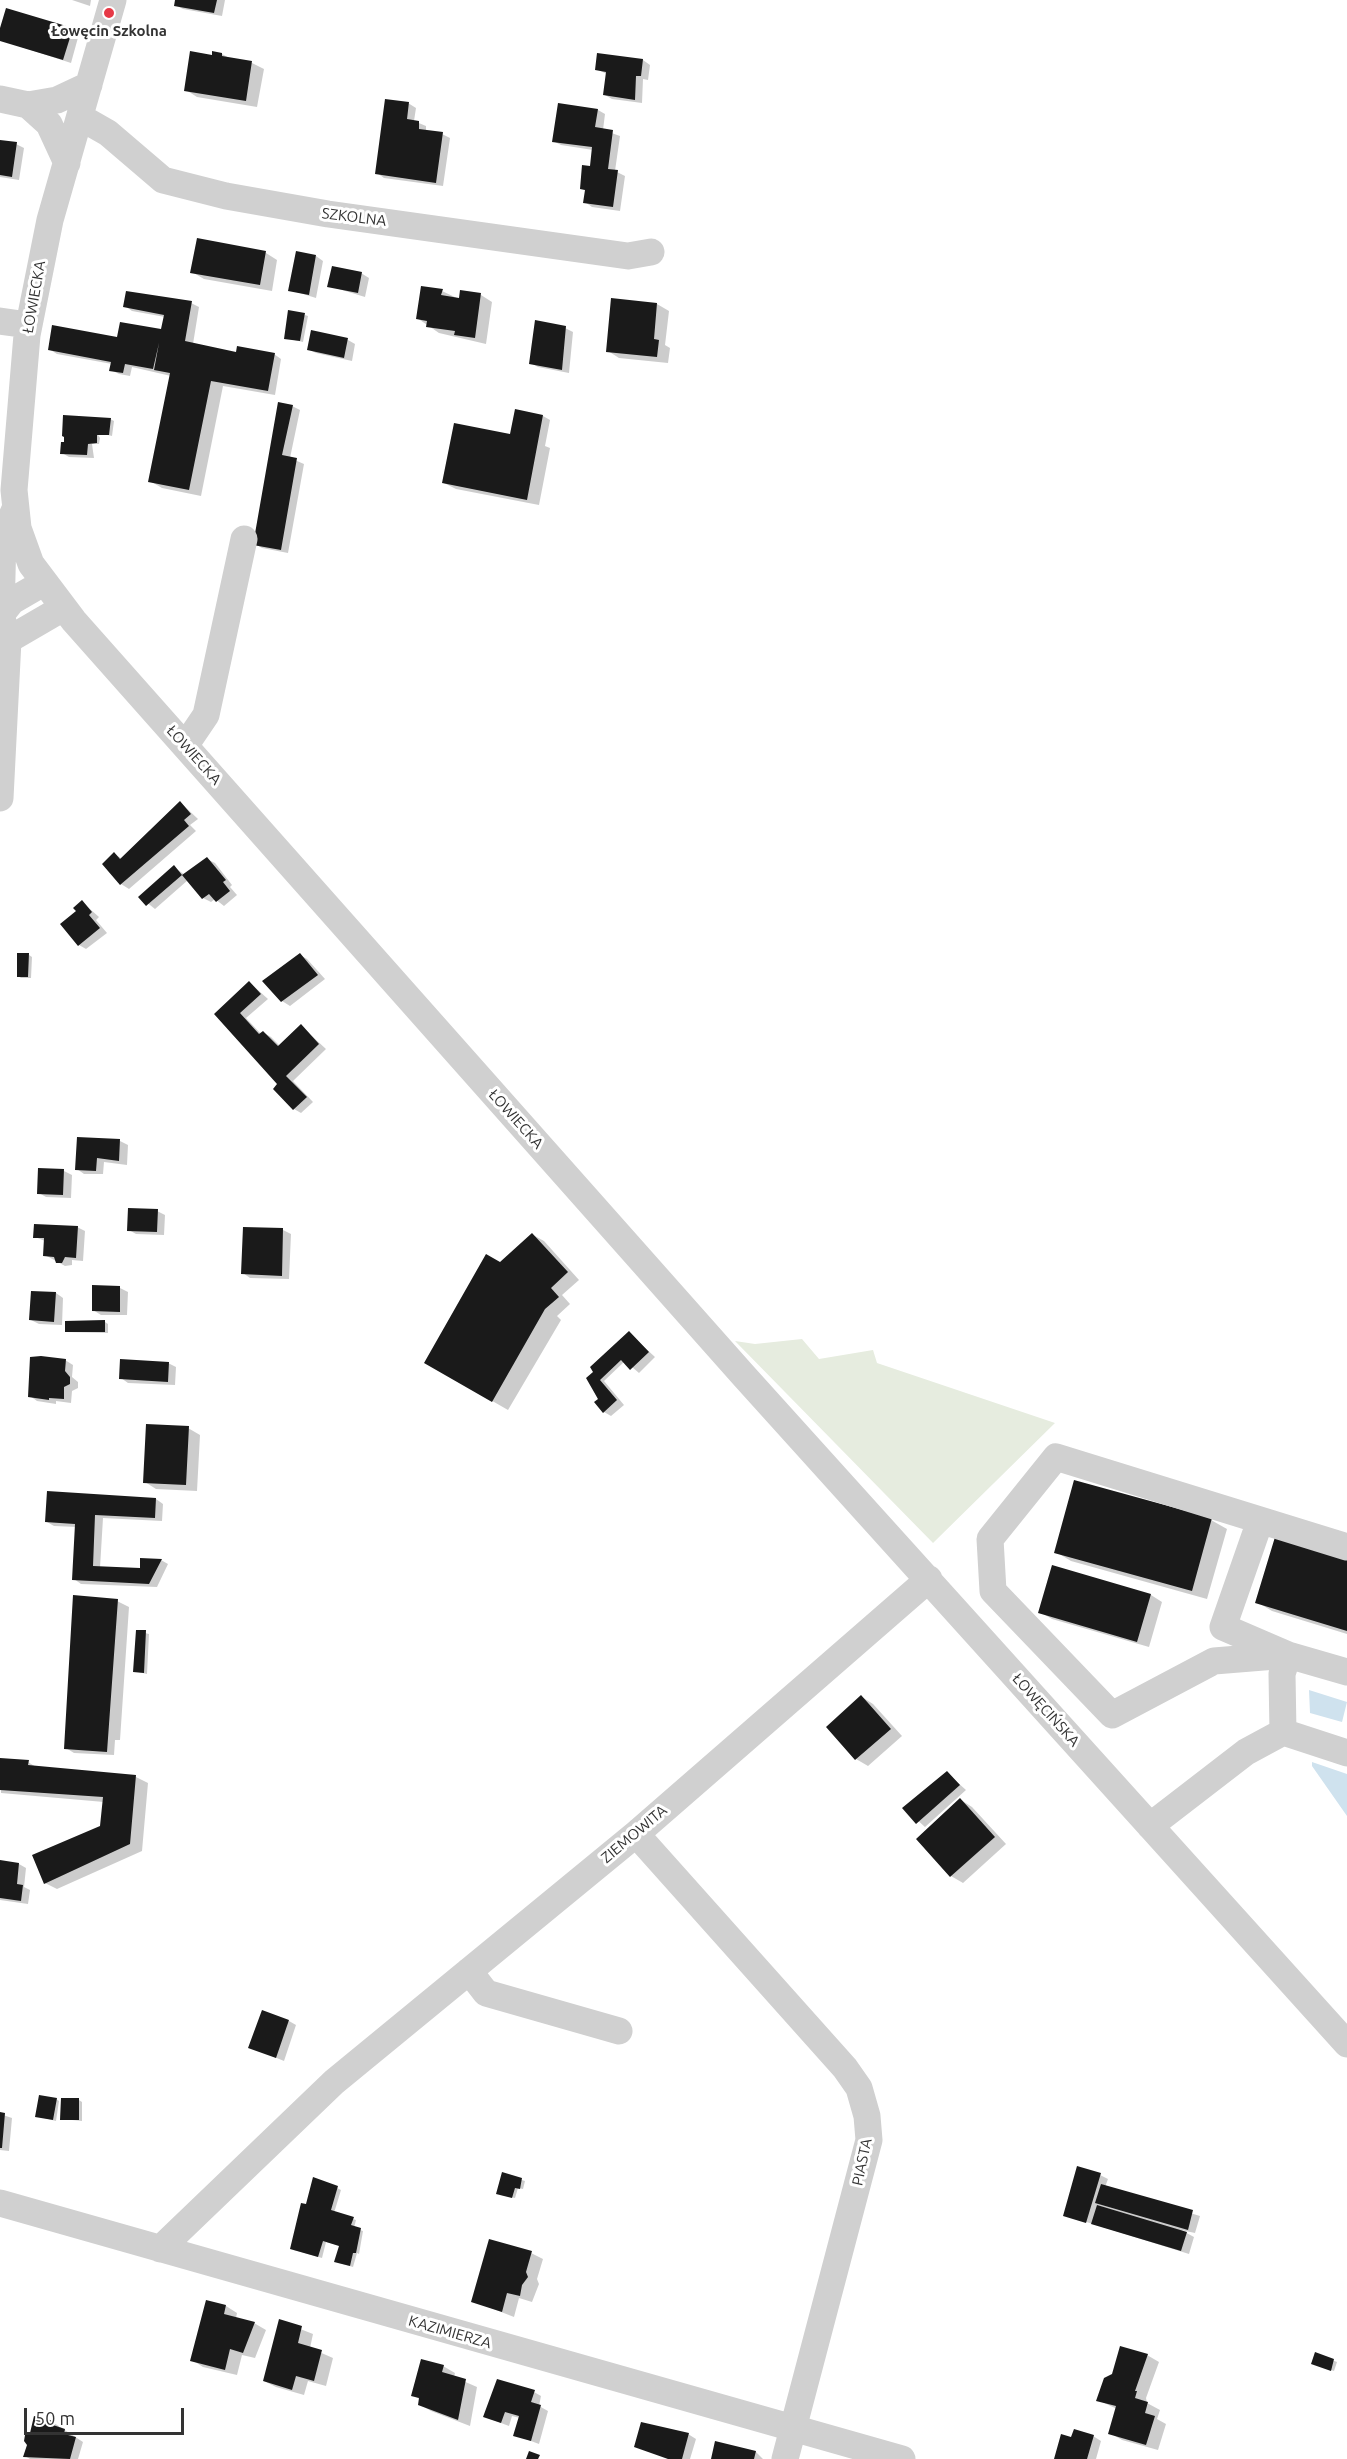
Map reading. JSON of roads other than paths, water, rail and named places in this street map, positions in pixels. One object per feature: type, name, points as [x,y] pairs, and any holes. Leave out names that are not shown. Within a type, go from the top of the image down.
[{"type":"street","name":"ŁOWIECKA","points":[[113,0],[45,240],[28,325],[16,459],[15,509],[23,546],[43,583],[63,608],[744,1377]]},
{"type":"street","points":[[0,99],[28,105],[57,99],[89,85]]},
{"type":"street","points":[[28,105],[49,124],[67,163]]},
{"type":"street","name":"SZKOLNA","points":[[80,117],[108,133],[163,180],[226,196],[328,214],[628,256],[651,252]]},
{"type":"street","points":[[0,321],[28,325]]},
{"type":"street","points":[[0,798],[5,627],[3,536],[15,509]]},
{"type":"street","points":[[185,746],[206,715],[244,539]]},
{"type":"street","points":[[5,627],[12,602],[43,583]]},
{"type":"street","points":[[5,627],[63,608]]},
{"type":"street","name":"ŁOWĘCIŃSKA","points":[[744,1377],[1347,2044]]},
{"type":"street","points":[[1288,1655],[1214,1660],[1112,1715],[993,1591],[990,1539],[1056,1457],[1347,1547]]},
{"type":"street","points":[[1260,1521],[1223,1627],[1288,1655],[1347,1672]]},
{"type":"street","name":"ZIEMOWITA","points":[[160,2249],[334,2082],[636,1834],[929,1579]]},
{"type":"street","points":[[1283,1732],[1282,1674],[1288,1655]]},
{"type":"street","points":[[1150,1826],[1246,1752],[1283,1732],[1347,1753]]},
{"type":"street","name":"PIASTA","points":[[636,1834],[845,2068],[859,2088],[863,2100],[869,2140],[785,2459]]},
{"type":"street","points":[[469,1971],[486,1993],[619,2031]]},
{"type":"street","name":"KAZIMIERZA","points":[[0,2203],[792,2430],[902,2459]]},
{"type":"water","points":[[1309,1690],[1347,1702],[1342,1722],[1310,1713]]},
{"type":"water","points":[[1312,1762],[1347,1774],[1347,1816],[1312,1766]]},
{"type":"place","name":"Łowęcin Szkolna","points":[[109,13]]}]
